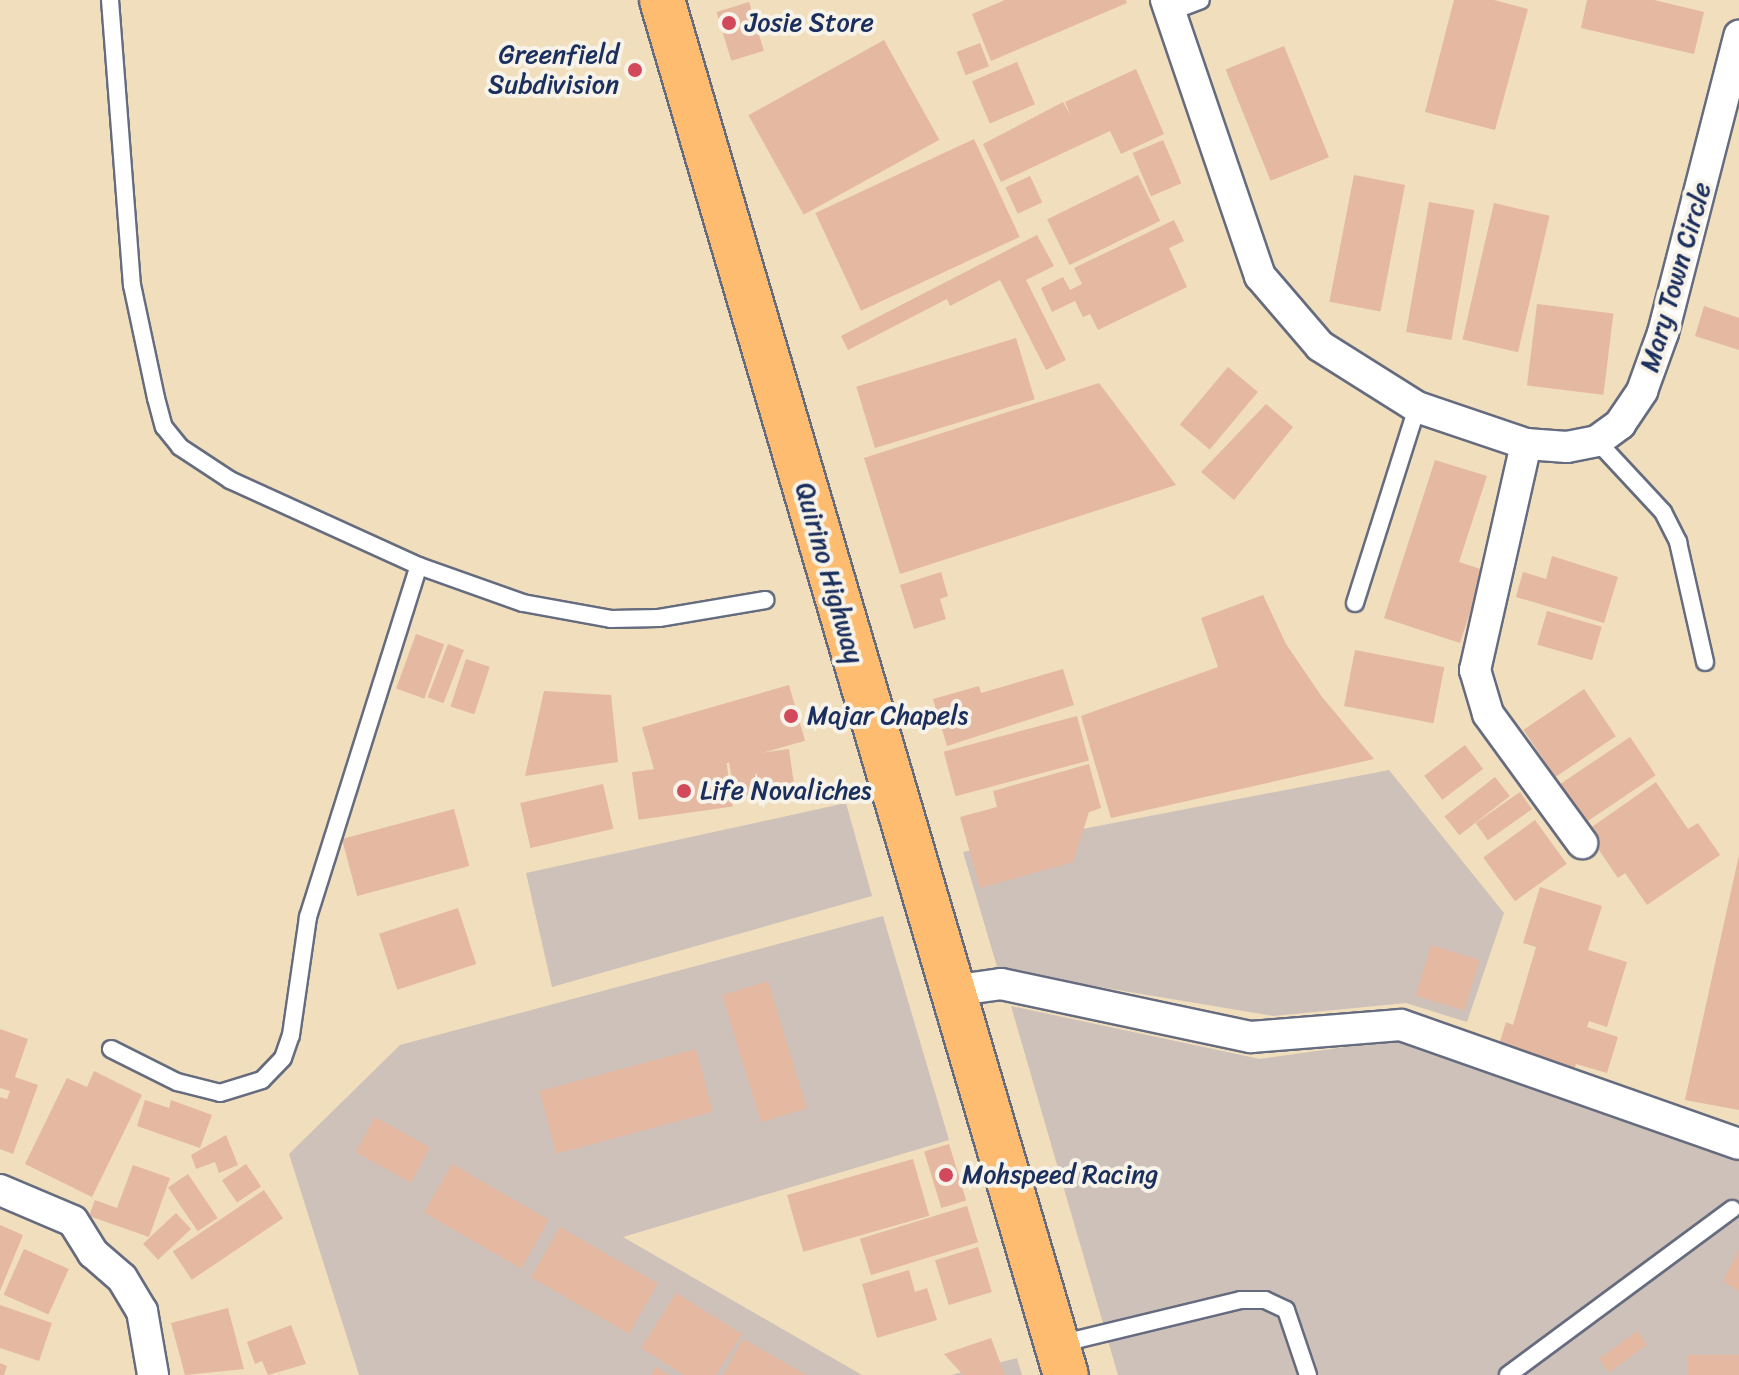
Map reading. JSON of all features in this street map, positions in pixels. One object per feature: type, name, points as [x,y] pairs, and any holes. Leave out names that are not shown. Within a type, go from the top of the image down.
[{"type":"main road","name":"Quirino Highway","points":[[662,0],[1062,1360]]},
{"type":"street","points":[[1168,6],[1260,276],[1320,346],[1417,407],[1526,444],[1567,447],[1597,441]]},
{"type":"street","name":"Mary Town Circle","points":[[1597,441],[1620,424],[1642,391],[1663,333],[1739,36]]},
{"type":"street","points":[[1526,444],[1475,670],[1488,714],[1582,843]]},
{"type":"street","points":[[951,991],[1001,984],[1251,1037],[1401,1025],[1739,1144]]},
{"type":"street","points":[[0,1190],[73,1221],[93,1253],[122,1278],[142,1311],[153,1375]]},
{"type":"lane","points":[[110,0],[132,285],[164,427],[180,447],[221,475],[419,566],[523,603],[611,619],[685,615],[765,600]]},
{"type":"lane","points":[[1168,6],[1201,0]]},
{"type":"lane","points":[[1355,603],[1417,407]]},
{"type":"lane","points":[[1597,441],[1663,512],[1678,542],[1705,662]]},
{"type":"lane","points":[[111,1049],[177,1082],[220,1093],[262,1080],[283,1058],[291,1035],[308,917],[419,566]]},
{"type":"lane","points":[[1508,1375],[1732,1209]]},
{"type":"lane","points":[[1062,1360],[1241,1300],[1265,1300],[1286,1310],[1308,1375]]},
{"type":"shaded area","points":[[1389,770],[1504,913],[1467,1022],[1406,1003],[1273,1016],[998,970],[963,852]]},
{"type":"shaded area","points":[[846,803],[872,896],[552,987],[526,873]]},
{"type":"shaded area","points":[[883,916],[949,1140],[623,1237],[862,1375],[359,1375],[289,1154],[400,1045]]},
{"type":"shaded area","points":[[1011,1006],[1260,1059],[1410,1038],[1739,1158],[1739,1375],[1118,1375]]},
{"type":"shaded area","points":[[1017,1358],[1022,1375],[951,1375]]},
{"type":"building","points":[[1005,0],[1126,0],[1127,3],[991,61],[972,14]]},
{"type":"building","points":[[1454,0],[1494,0],[1528,9],[1495,130],[1425,112]]},
{"type":"building","points":[[1587,0],[1654,0],[1704,12],[1694,54],[1581,28]]},
{"type":"building","points":[[749,2],[764,51],[731,61],[716,12]]},
{"type":"building","points":[[884,40],[939,140],[804,215],[748,115]]},
{"type":"building","points":[[980,43],[989,66],[966,75],[957,52]]},
{"type":"building","points":[[1284,46],[1329,157],[1271,181],[1226,70]]},
{"type":"building","points":[[1017,62],[1035,104],[990,123],[972,81]]},
{"type":"building","points":[[1136,69],[1164,134],[1121,154],[1110,131],[1001,182],[983,144],[1063,102],[1071,116],[1065,102]]},
{"type":"building","points":[[974,139],[1020,237],[861,311],[815,213]]},
{"type":"building","points":[[1163,140],[1181,183],[1151,196],[1133,153]]},
{"type":"building","points":[[1138,175],[1160,221],[1070,265],[1047,219]]},
{"type":"building","points":[[1354,175],[1405,185],[1380,312],[1329,302]]},
{"type":"building","points":[[1030,176],[1042,202],[1018,214],[1006,187]]},
{"type":"building","points":[[1429,202],[1474,210],[1451,340],[1406,332]]},
{"type":"building","points":[[1494,203],[1550,216],[1518,352],[1463,339]]},
{"type":"building","points":[[1174,220],[1184,241],[1169,248],[1187,287],[1098,330],[1090,314],[1083,317],[1075,301],[1052,312],[1041,288],[1063,277],[1070,290],[1082,284],[1074,268]]},
{"type":"building","points":[[1037,235],[1054,266],[1026,280],[1066,360],[1046,370],[1000,280],[950,306],[947,299],[848,350],[841,336]]},
{"type":"building","points":[[1537,304],[1613,313],[1603,395],[1527,385]]},
{"type":"building","points":[[1704,306],[1739,318],[1739,350],[1695,336]]},
{"type":"building","points":[[1016,338],[1035,399],[875,448],[856,387]]},
{"type":"building","points":[[1228,367],[1258,392],[1210,450],[1180,424]]},
{"type":"building","points":[[1099,383],[1176,485],[900,574],[864,458]]},
{"type":"building","points":[[1266,404],[1293,427],[1234,500],[1201,472]]},
{"type":"building","points":[[1435,460],[1487,476],[1459,562],[1484,570],[1460,643],[1384,618]]},
{"type":"building","points":[[1552,556],[1618,577],[1604,623],[1516,597],[1523,572],[1546,579]]},
{"type":"building","points":[[941,572],[948,596],[940,599],[946,619],[914,629],[900,585]]},
{"type":"building","points":[[1263,595],[1286,644],[1322,697],[1374,759],[1111,818],[1081,716],[1218,667],[1201,618]]},
{"type":"building","points":[[1547,611],[1602,627],[1592,660],[1537,645]]},
{"type":"building","points":[[416,634],[444,644],[424,699],[396,689]]},
{"type":"building","points":[[448,644],[464,650],[443,703],[428,697]]},
{"type":"building","points":[[1355,650],[1444,667],[1433,723],[1344,706]]},
{"type":"building","points":[[466,659],[490,667],[474,714],[451,707]]},
{"type":"building","points":[[1063,669],[1074,705],[947,746],[933,699],[979,686],[981,693]]},
{"type":"building","points":[[789,685],[805,741],[658,783],[642,727]]},
{"type":"building","points":[[1584,689],[1616,736],[1555,777],[1523,730]]},
{"type":"building","points":[[544,691],[611,695],[618,762],[525,776]]},
{"type":"building","points":[[1077,716],[1089,760],[956,796],[944,752]]},
{"type":"building","points":[[1630,737],[1656,775],[1585,823],[1560,785]]},
{"type":"building","points":[[1465,745],[1483,769],[1442,800],[1424,776]]},
{"type":"building","points":[[789,749],[795,791],[734,799],[729,757]]},
{"type":"building","name":"Life Novaliches","points":[[726,759],[733,807],[639,820],[632,772]]},
{"type":"building","points":[[1089,764],[1101,808],[1089,812],[1073,862],[980,888],[960,817],[997,807],[993,791]]},
{"type":"building","points":[[1495,777],[1510,796],[1459,835],[1445,816]]},
{"type":"building","points":[[1656,782],[1688,829],[1698,823],[1720,855],[1647,905],[1625,873],[1618,878],[1586,831]]},
{"type":"building","points":[[603,784],[613,829],[531,848],[520,803]]},
{"type":"building","points":[[1520,792],[1532,809],[1488,840],[1476,823]]},
{"type":"building","points":[[454,809],[469,866],[357,896],[342,839]]},
{"type":"building","points":[[1535,820],[1567,864],[1515,901],[1483,858]]},
{"type":"building","points":[[1739,855],[1739,1110],[1685,1100]]},
{"type":"building","points":[[1540,887],[1602,906],[1588,950],[1627,962],[1607,1027],[1589,1021],[1587,1027],[1618,1037],[1607,1073],[1576,1064],[1574,1071],[1498,1048],[1506,1022],[1513,1025],[1536,947],[1523,943]]},
{"type":"building","points":[[458,908],[476,964],[397,990],[379,934]]},
{"type":"building","points":[[1431,945],[1480,960],[1464,1011],[1416,996]]},
{"type":"building","points":[[768,981],[807,1108],[761,1122],[722,995]]},
{"type":"building","points":[[0,1029],[28,1039],[15,1077],[38,1085],[13,1154],[0,1149],[0,1097],[7,1099],[10,1091],[0,1088]]},
{"type":"building","points":[[696,1049],[713,1112],[556,1154],[540,1091]]},
{"type":"building","points":[[94,1071],[142,1095],[92,1197],[25,1164],[67,1078],[87,1087]]},
{"type":"building","points":[[145,1100],[169,1108],[171,1100],[212,1115],[200,1148],[137,1126]]},
{"type":"building","points":[[375,1117],[430,1148],[411,1183],[356,1152]]},
{"type":"building","points":[[226,1135],[238,1165],[219,1173],[215,1162],[196,1169],[191,1155]]},
{"type":"building","points":[[949,1144],[966,1200],[941,1208],[924,1152]]},
{"type":"building","points":[[913,1159],[929,1216],[803,1252],[787,1195]]},
{"type":"building","points":[[246,1164],[261,1186],[237,1203],[222,1180]]},
{"type":"building","points":[[452,1164],[549,1220],[521,1268],[424,1212]]},
{"type":"building","points":[[133,1165],[170,1178],[149,1237],[89,1216],[95,1200],[117,1208]]},
{"type":"building","points":[[188,1174],[218,1218],[198,1231],[168,1187]]},
{"type":"building","points":[[264,1190],[283,1218],[192,1280],[173,1252]]},
{"type":"building","points":[[967,1206],[978,1242],[871,1275],[860,1239]]},
{"type":"building","points":[[176,1213],[191,1229],[158,1260],[143,1244]]},
{"type":"building","points":[[0,1225],[23,1235],[0,1291]]},
{"type":"building","points":[[560,1227],[658,1284],[629,1334],[531,1277]]},
{"type":"building","points":[[978,1247],[992,1292],[949,1305],[935,1260]]},
{"type":"building","points":[[24,1249],[69,1269],[48,1315],[4,1295]]},
{"type":"building","points":[[1739,1249],[1739,1292],[1723,1281]]},
{"type":"building","points":[[909,1270],[915,1292],[927,1288],[937,1320],[877,1338],[862,1284]]},
{"type":"building","points":[[676,1293],[742,1334],[716,1375],[684,1375],[641,1348]]},
{"type":"building","points":[[0,1305],[52,1323],[39,1361],[0,1348]]},
{"type":"building","points":[[228,1308],[244,1369],[185,1375],[171,1323]]},
{"type":"building","points":[[291,1325],[306,1364],[268,1375],[262,1361],[255,1364],[247,1342]]},
{"type":"building","points":[[1637,1331],[1647,1345],[1609,1372],[1599,1359]]},
{"type":"building","points":[[991,1338],[1005,1375],[963,1375],[944,1354]]},
{"type":"building","points":[[743,1339],[807,1375],[723,1375]]},
{"type":"building","points":[[1688,1355],[1739,1355],[1739,1375],[1688,1375]]},
{"type":"building","points":[[0,1363],[7,1366],[4,1375],[0,1375]]},
{"type":"building","points":[[656,1367],[670,1375],[651,1375]]},
{"type":"place","name":"Josie Store","points":[[729,23]]},
{"type":"place","name":"Greenfield Subdivision","points":[[635,70]]},
{"type":"place","name":"Majar Chapels","points":[[791,716]]},
{"type":"place","name":"Life Novaliches","points":[[684,791]]},
{"type":"place","name":"Mohspeed Racing","points":[[946,1175]]}]
